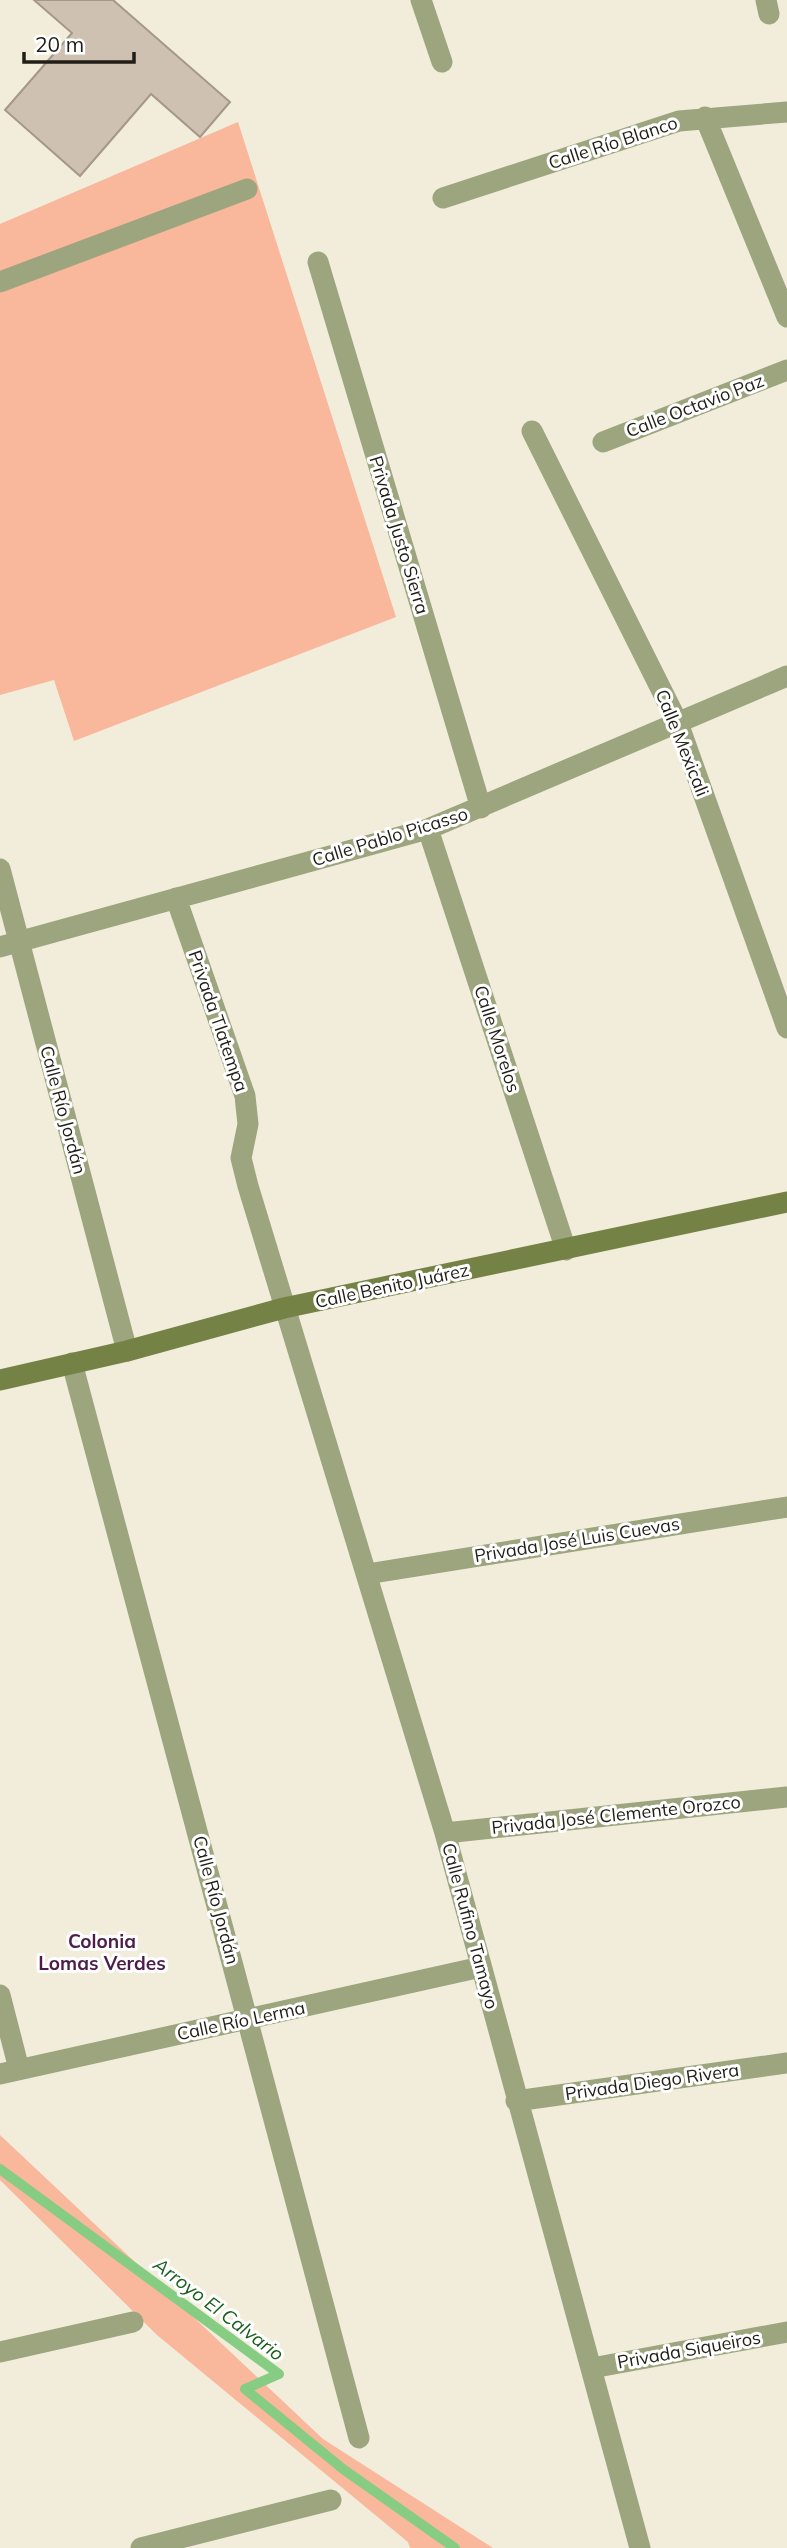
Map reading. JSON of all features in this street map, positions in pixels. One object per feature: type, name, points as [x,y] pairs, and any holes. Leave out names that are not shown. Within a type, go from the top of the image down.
[{"type":"street","points":[[421,0],[442,62]]},
{"type":"street","name":"Calle Río Blanco","points":[[443,198],[679,121],[787,112]]},
{"type":"street","points":[[705,117],[787,317]]},
{"type":"street","points":[[0,282],[247,189]]},
{"type":"street","name":"Privada Justo Sierra","points":[[318,262],[481,808]]},
{"type":"street","name":"Calle Octavio Paz","points":[[603,442],[787,370]]},
{"type":"street","name":"Calle Mexicali","points":[[532,431],[678,723],[787,1028]]},
{"type":"street","name":"Calle Pablo Picasso","points":[[9,944],[428,829],[787,676]]},
{"type":"street","name":"Calle Morelos","points":[[428,829],[566,1250]]},
{"type":"street","name":"Calle Río Jordán","points":[[0,869],[9,944],[127,1351]]},
{"type":"street","name":"Privada Tlatempa","points":[[176,898],[245,1096],[247,1124],[241,1158],[284,1308]]},
{"type":"street","name":"Calle Benito Juárez","points":[[0,1381],[127,1351],[284,1308],[787,1202]]},
{"type":"street","name":"Calle Rufino Tamayo","points":[[284,1308],[445,1833],[640,2548]]},
{"type":"street","name":"Calle Río Jordán","points":[[72,1363],[359,2438]]},
{"type":"street","name":"Privada José Luis Cuevas","points":[[367,1574],[787,1507]]},
{"type":"street","name":"Privada José Clemente Orozco","points":[[445,1833],[787,1797]]},
{"type":"street","name":"Calle Río Lerma","points":[[9,2071],[481,1967]]},
{"type":"street","points":[[0,1995],[9,2071]]},
{"type":"street","name":"Privada Diego Rivera","points":[[516,2101],[787,2063]]},
{"type":"street","points":[[0,2352],[133,2322]]},
{"type":"street","name":"Privada Siqueiros","points":[[592,2368],[787,2332]]},
{"type":"street","points":[[141,2548],[331,2500]]},
{"type":"shaded area","points":[[238,122],[396,617],[74,741],[54,680],[0,695],[0,224]]},
{"type":"shaded area","points":[[0,2135],[323,2439],[493,2548],[410,2548],[408,2542],[157,2335],[0,2180]]},
{"type":"building","points":[[34,0],[113,0],[230,102],[200,137],[151,94],[80,176],[5,110],[72,33]]},
{"type":"waterway","name":"Arroyo El Calvario","points":[[0,2169],[279,2374],[245,2389],[343,2469],[455,2548]]},
{"type":"district","name":"Colonia Lomas Verdes","points":[[102,1952]]}]
